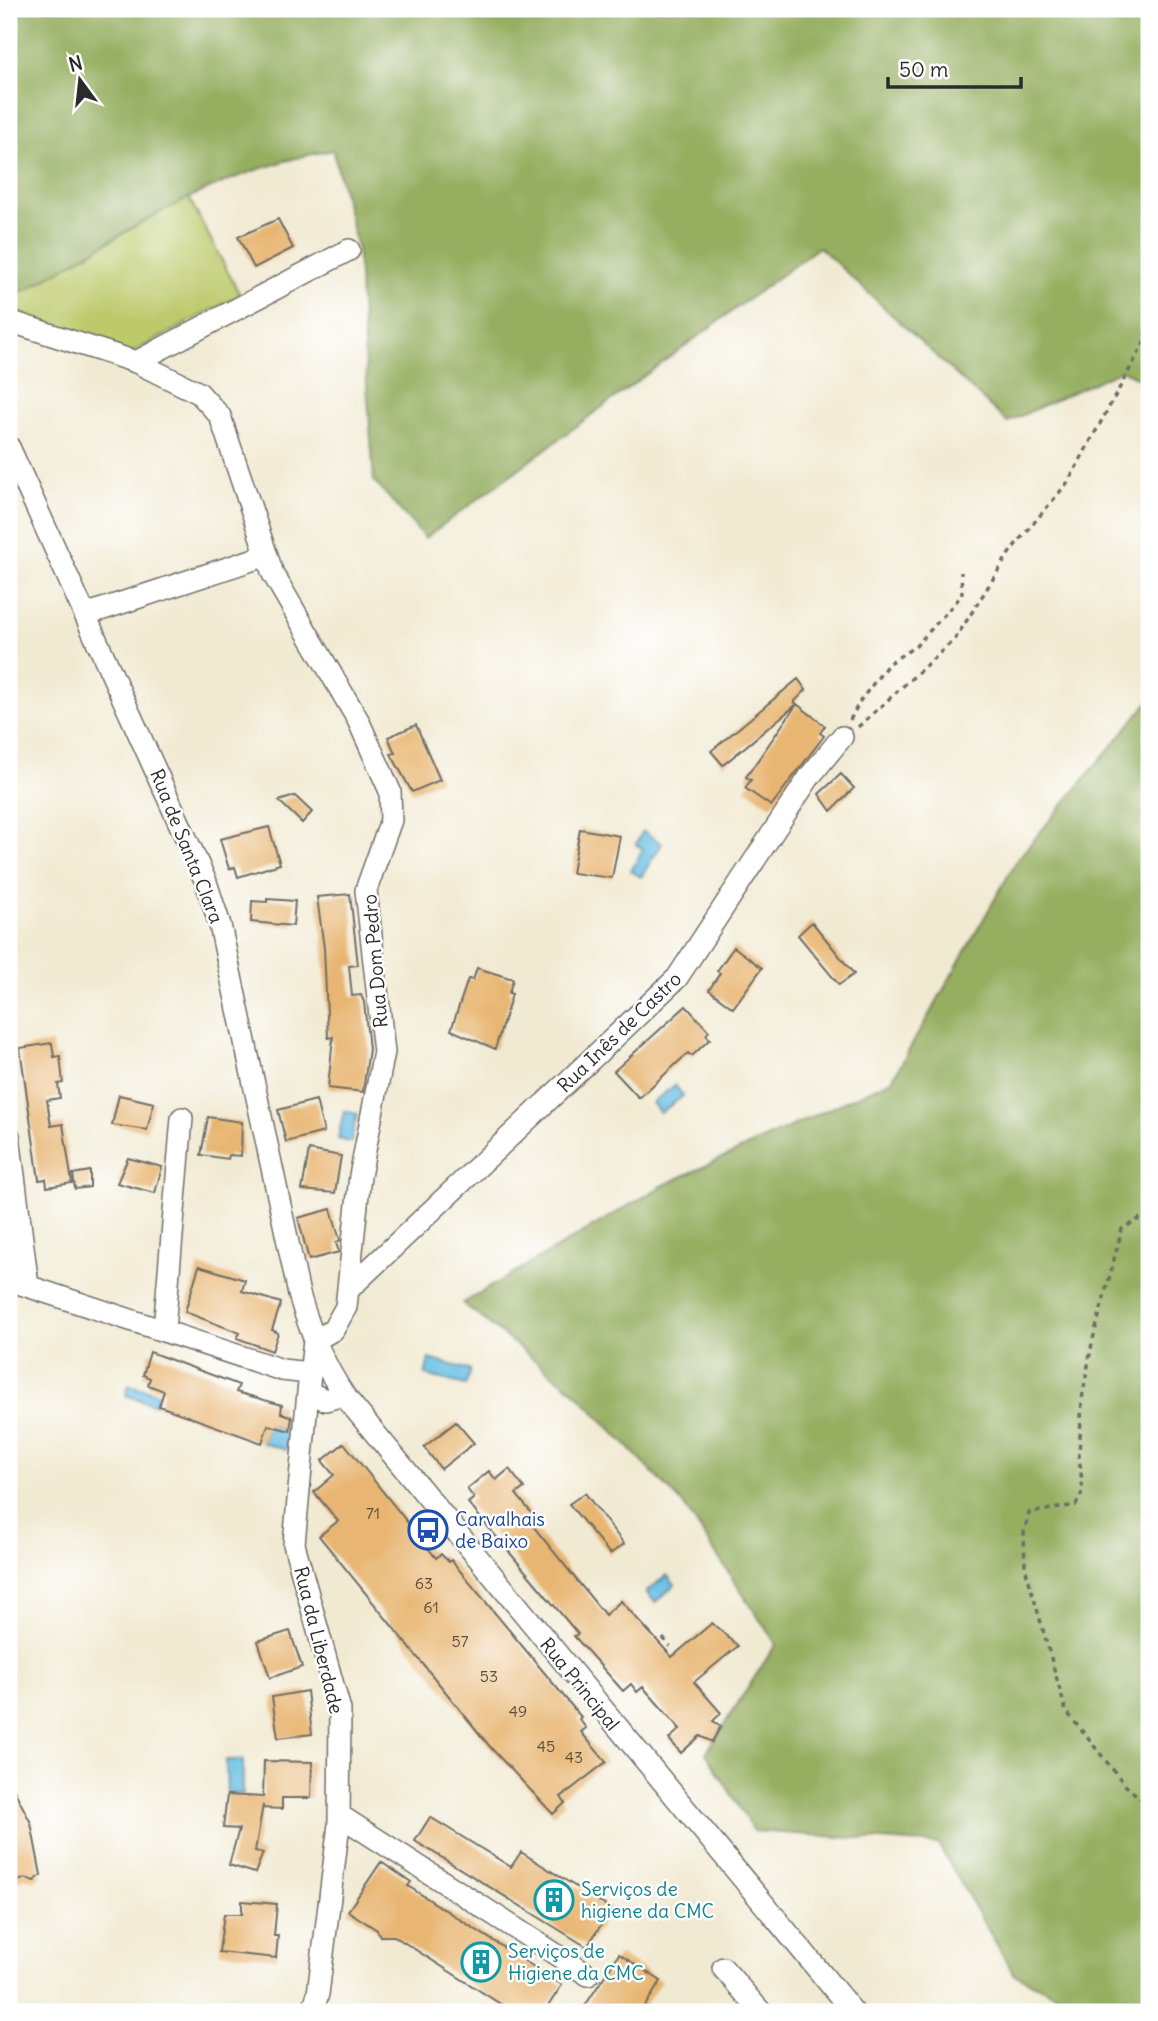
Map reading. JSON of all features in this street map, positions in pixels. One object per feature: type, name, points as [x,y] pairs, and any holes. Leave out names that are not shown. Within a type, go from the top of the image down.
[{"type":"street","points":[[136,362],[349,250]]},
{"type":"street","name":"Rua Dom Pedro","points":[[9,321],[136,362],[199,393],[220,416],[273,574],[359,720],[390,792],[391,820],[366,890],[384,1052],[360,1176],[350,1288],[339,1324],[316,1345]]},
{"type":"street","name":"Rua de Santa Clara","points":[[9,447],[185,833],[220,925],[276,1197],[299,1294],[316,1345]]},
{"type":"street","points":[[85,615],[267,555]]},
{"type":"street","name":"Rua Inês de Castro","points":[[350,1288],[677,978],[810,776],[842,737]]},
{"type":"street","points":[[164,1330],[182,1118]]},
{"type":"street","points":[[9,1136],[18,1283],[282,1370],[308,1382],[326,1400],[344,1395]]},
{"type":"street","name":"Rua da Liberdade","points":[[312,2012],[318,1994],[340,1815],[340,1710],[294,1544],[308,1382],[316,1345]]},
{"type":"street","name":"Rua Principal","points":[[316,1345],[344,1395],[643,1761],[853,2012]]},
{"type":"street","points":[[340,1815],[588,1975]]},
{"type":"street","points":[[723,1968],[761,2012]]},
{"type":"path","points":[[842,737],[865,722],[955,639],[1012,549],[1069,482],[1143,345],[1149,321]]},
{"type":"path","points":[[842,737],[860,701],[889,663],[916,646],[962,595],[961,572]]},
{"type":"path","points":[[1149,1213],[1122,1229],[1092,1343],[1082,1399],[1079,1456],[1083,1491],[1076,1505],[1029,1513],[1024,1533],[1025,1566],[1066,1710],[1126,1786],[1149,1806]]},
{"type":"path","points":[[663,1639],[670,1647]]},
{"type":"green space","points":[[9,9],[1149,9],[1149,383],[1121,370],[1007,422],[819,247],[425,538],[374,481],[357,247],[333,150],[249,172],[211,188],[174,205],[28,289],[9,294]]},
{"type":"green space","points":[[188,196],[240,295],[128,355],[9,317],[9,294],[28,289]]},
{"type":"green space","points":[[1149,701],[1149,2012],[1092,2012],[1014,1974],[938,1844],[754,1831],[706,1753],[776,1644],[683,1504],[575,1392],[463,1303],[664,1185],[892,1080],[1017,860]]},
{"type":"water","points":[[643,831],[662,844],[641,877],[631,871],[643,849],[636,844]]},
{"type":"water","points":[[675,1085],[683,1096],[660,1113],[652,1103]]},
{"type":"water","points":[[344,1111],[357,1114],[351,1142],[338,1139]]},
{"type":"water","points":[[429,1359],[470,1370],[466,1385],[425,1375]]},
{"type":"water","points":[[129,1385],[158,1393],[155,1405],[126,1395]]},
{"type":"water","points":[[268,1425],[290,1431],[286,1450],[262,1443]]},
{"type":"water","points":[[667,1575],[675,1585],[655,1602],[646,1592]]},
{"type":"water","points":[[226,1760],[243,1760],[243,1794],[227,1793]]},
{"type":"building","points":[[278,219],[293,248],[254,268],[238,237]]},
{"type":"building","points":[[798,679],[806,690],[794,702],[797,704],[723,765],[711,751]]},
{"type":"building","points":[[797,704],[825,726],[820,733],[824,736],[771,806],[745,788],[751,780],[746,777]]},
{"type":"building","points":[[416,725],[440,780],[412,792],[391,754],[395,753],[388,737]]},
{"type":"building","points":[[841,774],[854,788],[831,811],[819,794]]},
{"type":"building","points":[[295,796],[312,812],[302,823],[279,801]]},
{"type":"building","points":[[269,827],[280,864],[238,877],[235,867],[229,869],[220,839]]},
{"type":"building","points":[[580,829],[620,836],[612,878],[572,873]]},
{"type":"building","points":[[350,894],[358,965],[349,966],[352,996],[361,995],[364,1002],[369,1049],[363,1092],[328,1088],[333,1037],[328,1038],[324,948],[317,897]]},
{"type":"building","points":[[267,899],[295,901],[293,926],[251,922],[252,901],[267,902]]},
{"type":"building","points":[[812,922],[854,974],[839,985],[798,935]]},
{"type":"building","points":[[734,947],[762,968],[733,1008],[709,990],[720,973],[717,971]]},
{"type":"building","points":[[477,968],[513,979],[509,993],[512,994],[495,1049],[451,1030],[468,979],[473,980]]},
{"type":"building","points":[[686,1006],[709,1031],[706,1035],[710,1039],[692,1056],[688,1053],[639,1098],[614,1071]]},
{"type":"building","points":[[52,1043],[54,1057],[60,1056],[63,1083],[58,1084],[60,1098],[47,1100],[51,1126],[63,1124],[72,1183],[47,1187],[46,1179],[39,1180],[20,1048]]},
{"type":"building","points":[[119,1095],[154,1103],[147,1130],[112,1125]]},
{"type":"building","points":[[316,1100],[324,1132],[286,1142],[278,1110]]},
{"type":"building","points":[[208,1117],[242,1122],[241,1156],[229,1155],[228,1159],[201,1155]]},
{"type":"building","points":[[309,1150],[341,1156],[335,1193],[302,1190]]},
{"type":"building","points":[[128,1158],[162,1167],[155,1193],[117,1183]]},
{"type":"building","points":[[90,1171],[90,1187],[75,1189],[73,1174]]},
{"type":"building","points":[[331,1209],[340,1240],[336,1243],[339,1252],[309,1260],[298,1218]]},
{"type":"building","points":[[199,1266],[245,1280],[242,1291],[281,1303],[272,1330],[278,1333],[272,1351],[237,1338],[240,1333],[185,1312]]},
{"type":"building","points":[[150,1352],[239,1385],[236,1392],[282,1405],[281,1413],[292,1417],[290,1431],[268,1425],[262,1443],[159,1406],[164,1391],[148,1385],[150,1378],[143,1375]]},
{"type":"building","points":[[456,1422],[474,1443],[441,1469],[424,1447]]},
{"type":"building","points":[[344,1443],[436,1558],[441,1554],[449,1562],[451,1560],[581,1717],[579,1719],[586,1728],[581,1732],[606,1762],[561,1797],[565,1803],[553,1814],[491,1748],[319,1536],[338,1521],[314,1492],[334,1475],[322,1461]]},
{"type":"building","points":[[509,1469],[524,1488],[516,1494],[534,1516],[528,1520],[605,1615],[621,1601],[672,1657],[712,1623],[738,1646],[694,1682],[721,1713],[713,1721],[721,1726],[712,1742],[700,1736],[681,1753],[669,1739],[680,1729],[643,1687],[637,1692],[631,1684],[623,1691],[574,1636],[578,1634],[468,1503],[474,1498],[467,1489],[489,1471],[496,1480]]},
{"type":"building","points":[[585,1493],[624,1544],[610,1554],[569,1504]]},
{"type":"building","points":[[290,1631],[302,1667],[270,1678],[258,1641]]},
{"type":"building","points":[[307,1691],[312,1734],[278,1738],[272,1697]]},
{"type":"building","points":[[264,1761],[312,1762],[311,1798],[282,1798],[282,1809],[263,1808],[263,1805],[255,1851],[263,1853],[255,1873],[229,1865],[239,1829],[223,1828],[227,1795],[263,1797]]},
{"type":"building","points":[[9,1780],[31,1823],[41,1875],[34,1881],[25,1878],[9,1885]]},
{"type":"building","name":"Serviços de higiene da CMC","points":[[430,1817],[511,1867],[521,1852],[611,1909],[587,1947],[415,1841]]},
{"type":"building","name":"Serviços de Higiene da CMC","points":[[381,1862],[411,1882],[408,1886],[562,1985],[544,2012],[513,2012],[394,1936],[380,1936],[377,1930],[348,1911]]},
{"type":"building","points":[[242,1901],[277,1904],[274,1936],[278,1936],[276,1958],[219,1952],[224,1914],[242,1914]]},
{"type":"building","name":"Serviços de Higiene da CMC","points":[[619,1954],[661,1981],[641,2012],[581,2012]]},
{"type":"place","name":"Carvalhais de Baixo","points":[[428,1530]]},
{"type":"place","name":"Serviços de higiene da CMC","points":[[554,1900]]},
{"type":"place","name":"Serviços de Higiene da CMC","points":[[481,1962]]}]
